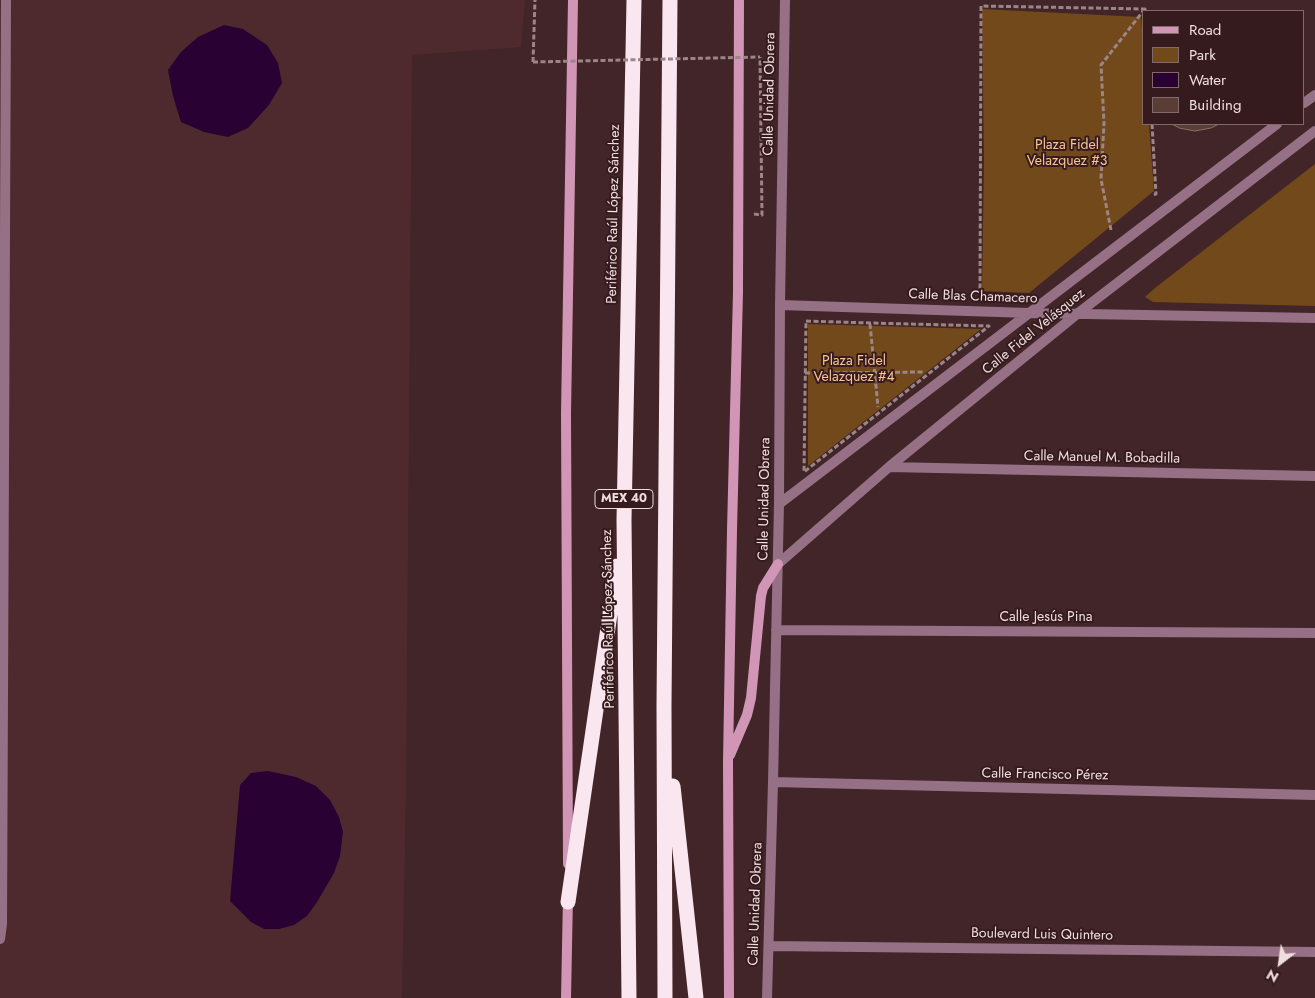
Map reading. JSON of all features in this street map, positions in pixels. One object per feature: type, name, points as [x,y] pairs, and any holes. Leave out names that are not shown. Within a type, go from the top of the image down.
[{"type":"highway","name":"Periférico Raúl López Sánchez","points":[[630,998],[624,520],[634,0]]},
{"type":"highway","name":"MEX 40","points":[[665,998],[664,705],[670,0]]},
{"type":"highway","points":[[568,902],[624,520]]},
{"type":"highway","points":[[664,705],[696,998]]},
{"type":"main road","points":[[566,998],[568,902],[566,413],[573,0]]},
{"type":"main road","points":[[729,998],[728,761],[738,292],[739,0]]},
{"type":"main road","points":[[728,761],[747,715],[751,698],[763,588],[778,564]]},
{"type":"street","points":[[0,939],[2,924],[6,0]]},
{"type":"street","name":"Calle Unidad Obrera","points":[[767,998],[778,564],[785,0]]},
{"type":"street","name":"Calle Fidel Velásquez","points":[[779,504],[1276,125]]},
{"type":"street","name":"Calle Fidel Velásquez","points":[[778,564],[889,467],[1077,314],[1315,131]]},
{"type":"street","name":"Calle Blas Chamacero","points":[[780,305],[1029,313],[1315,318]]},
{"type":"street","name":"Calle Manuel M. Bobadilla","points":[[889,467],[1315,476]]},
{"type":"street","name":"Calle Jesús Pina","points":[[776,630],[1315,633]]},
{"type":"street","name":"Calle Francisco Pérez","points":[[773,782],[1315,795]]},
{"type":"street","name":"Boulevard Luis Quintero","points":[[769,946],[1315,952]]},
{"type":"path","points":[[535,0],[533,62],[760,58],[762,215],[739,214]]},
{"type":"path","points":[[988,294],[980,294],[981,6],[1145,10]]},
{"type":"path","points":[[1118,224],[1111,230],[1101,179],[1104,123],[1101,65],[1142,14]]},
{"type":"path","points":[[1148,200],[1156,194],[1152,125]]},
{"type":"path","points":[[806,321],[870,323],[989,326],[804,472],[806,321]]},
{"type":"path","points":[[870,323],[878,413]]},
{"type":"path","points":[[805,373],[930,372]]},
{"type":"shaded area","points":[[0,0],[525,0],[521,47],[412,55],[406,786],[402,998],[0,998]]},
{"type":"green space","name":"Plaza Fidel Velazquez #3","points":[[982,9],[1141,17],[1142,125],[1149,125],[1154,191],[1029,293],[982,291],[984,161]]},
{"type":"green space","points":[[1315,164],[1315,306],[1153,302],[1145,297],[1155,288]]},
{"type":"green space","name":"Plaza Fidel Velazquez #4","points":[[808,324],[981,329],[808,466]]},
{"type":"water","points":[[224,25],[243,29],[267,45],[278,63],[282,83],[269,105],[248,128],[228,137],[204,132],[181,122],[168,70],[181,52],[198,37]]},
{"type":"water","points":[[268,771],[296,777],[316,786],[330,800],[339,817],[343,832],[340,856],[334,873],[317,902],[307,916],[294,925],[279,929],[264,929],[251,922],[230,901],[240,785],[251,773]]},
{"type":"building","points":[[1174,125],[1217,125],[1195,131]]}]
